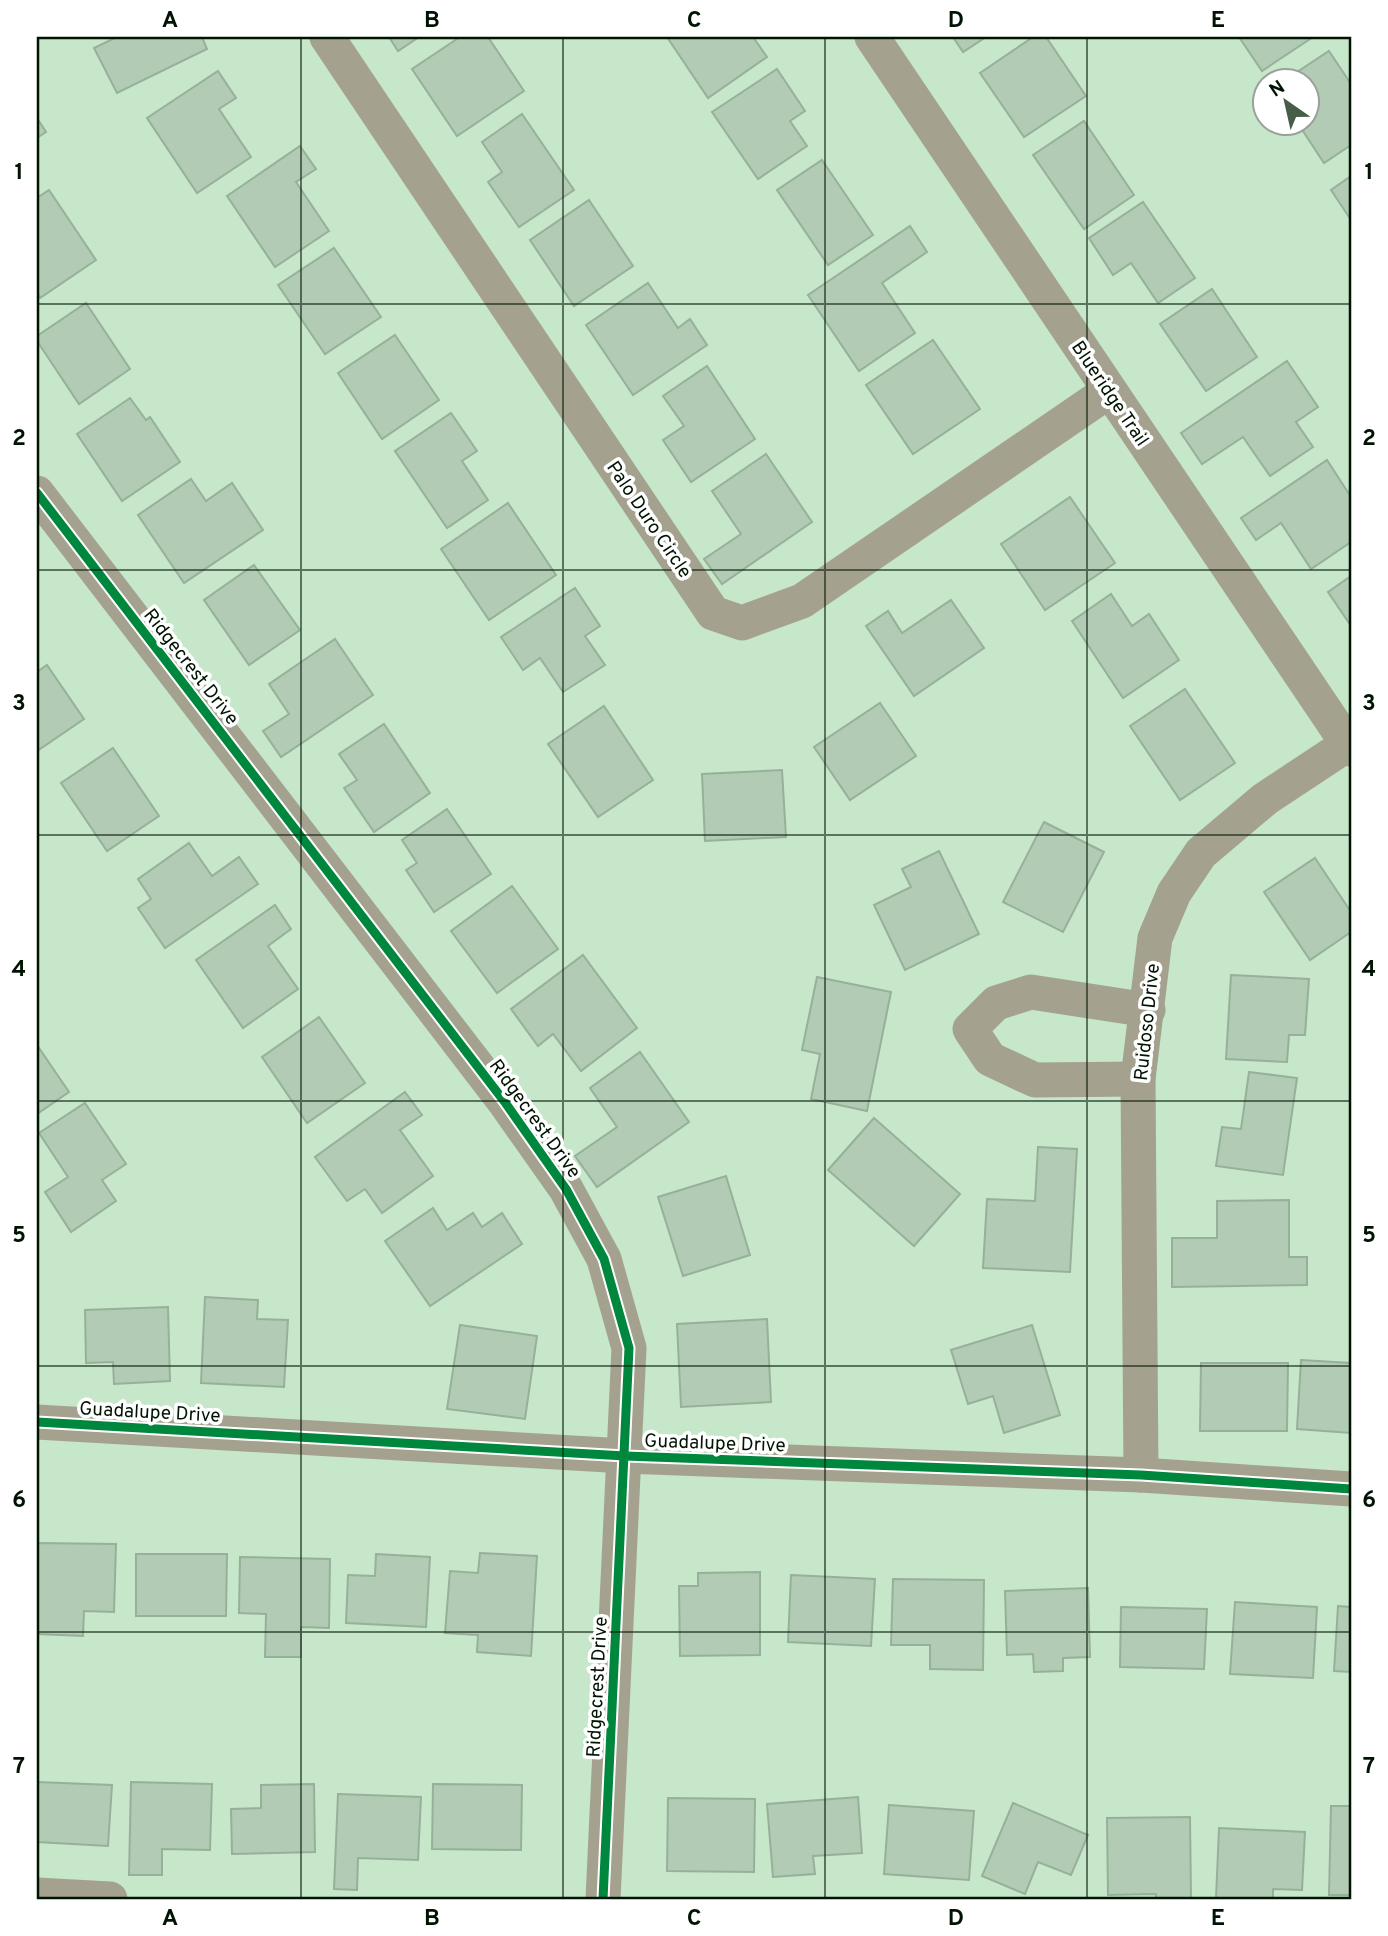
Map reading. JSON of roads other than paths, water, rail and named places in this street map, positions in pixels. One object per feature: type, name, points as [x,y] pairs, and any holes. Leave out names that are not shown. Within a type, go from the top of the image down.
[{"type":"street","name":"Palo Duro Circle","points":[[327,37],[713,612],[742,623],[802,601],[1109,391]]},
{"type":"street","name":"Blueridge Trail","points":[[872,37],[1350,745]]},
{"type":"street","name":"Ridgecrest Drive","points":[[37,493],[504,1101],[566,1189],[604,1259],[629,1348],[604,1899]]},
{"type":"street","name":"Ruidoso Drive","points":[[1141,1475],[1138,1079],[1140,1038],[1148,1010],[1155,937],[1174,893],[1201,853],[1265,799],[1350,745]]},
{"type":"street","points":[[1138,1079],[1035,1080],[990,1059],[970,1029],[996,1003],[1031,992],[1148,1010]]},
{"type":"street","name":"Guadalupe Drive","points":[[37,1422],[625,1456],[1141,1475],[1351,1489]]},
{"type":"street","points":[[49,1897],[110,1899]]}]
